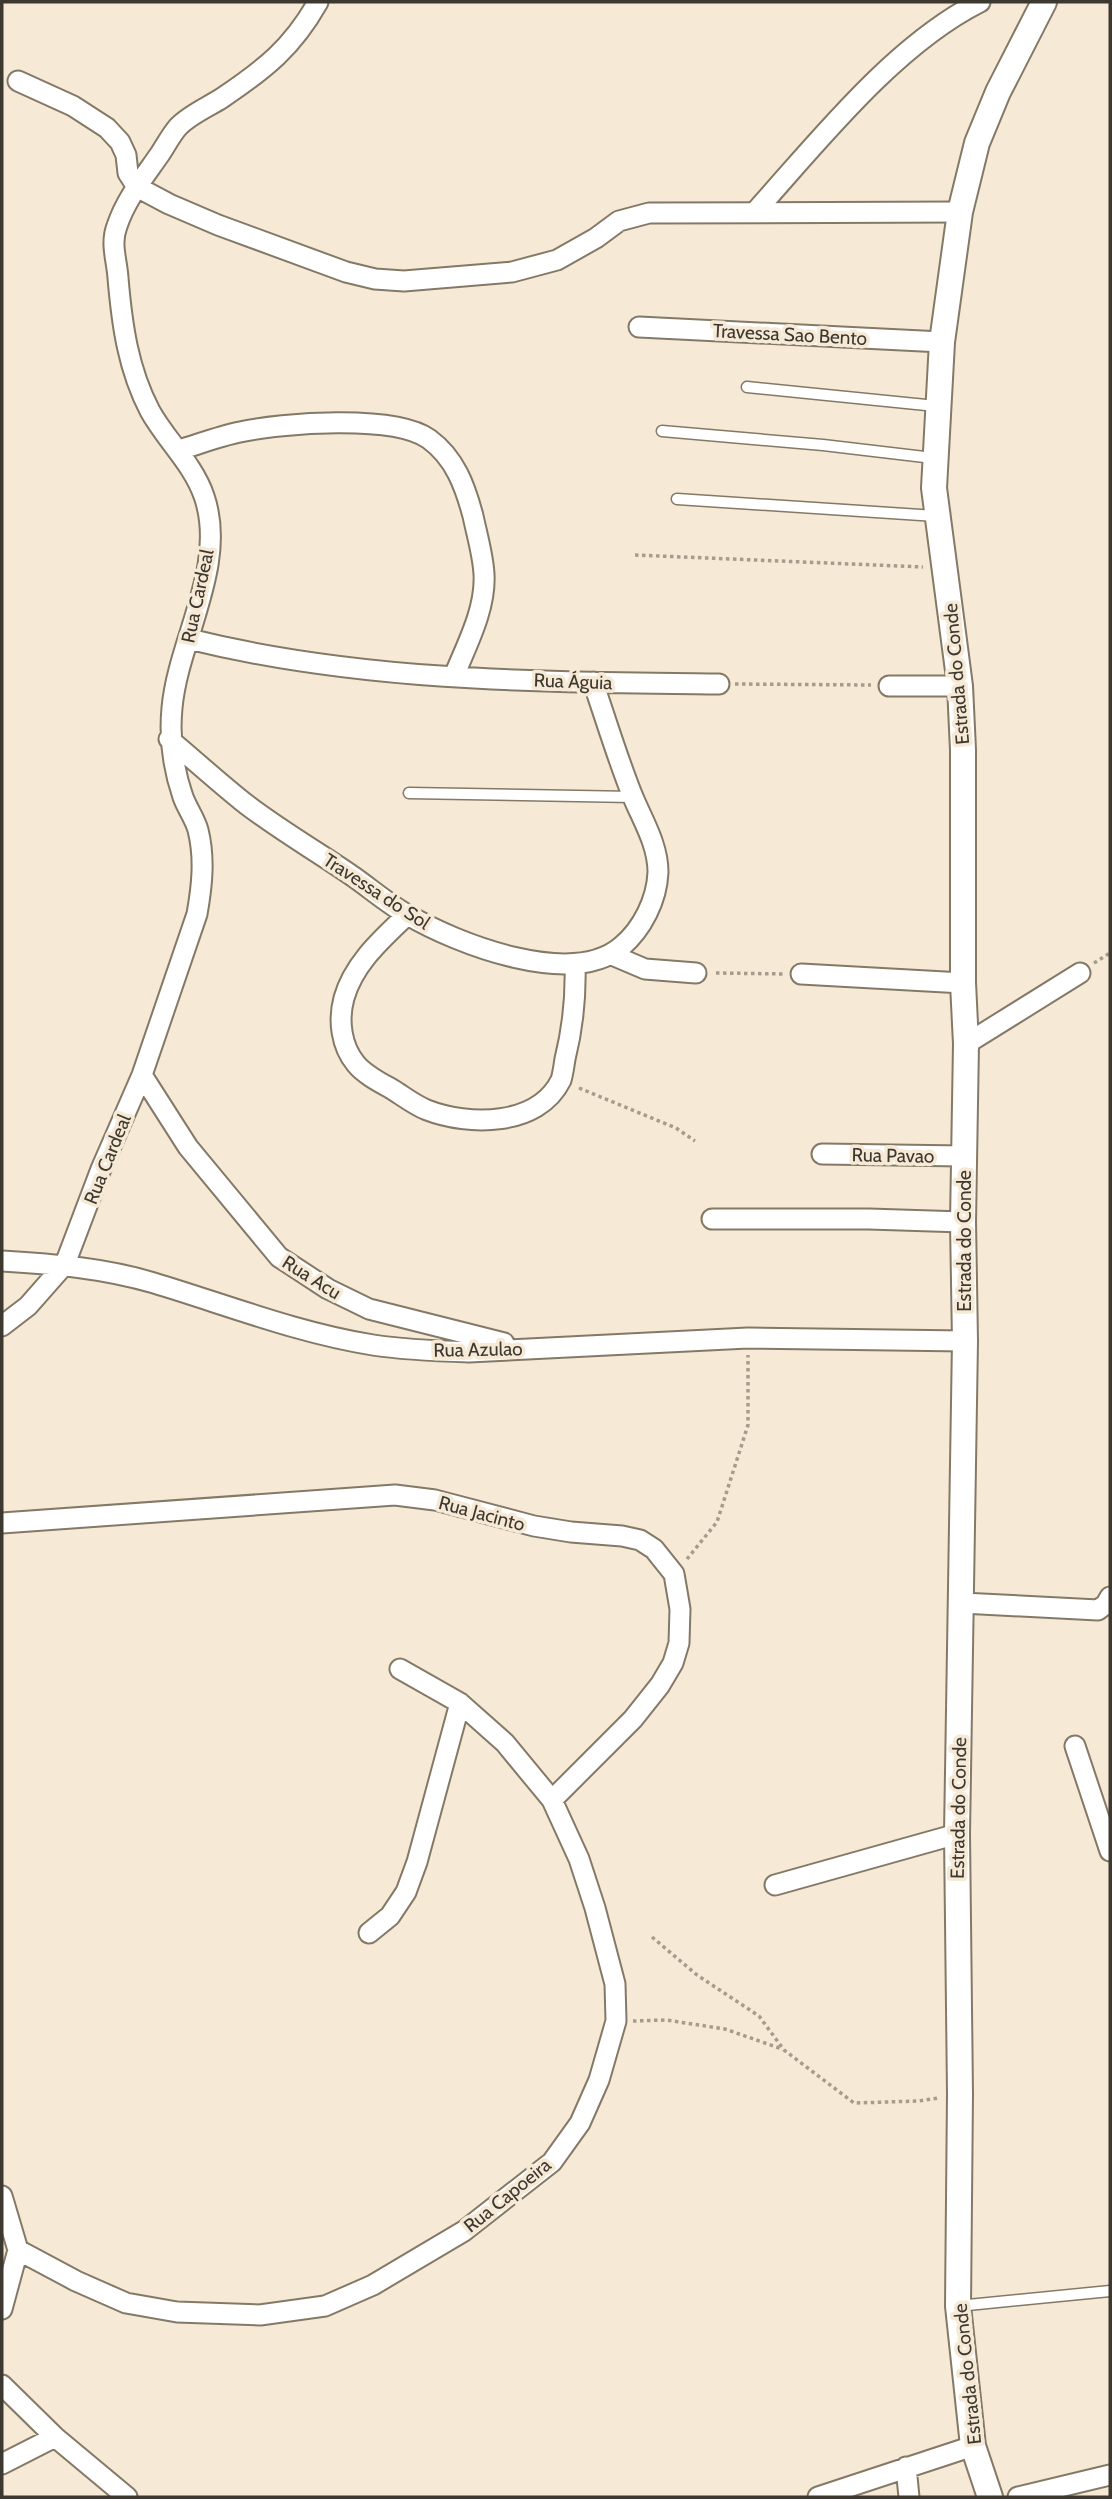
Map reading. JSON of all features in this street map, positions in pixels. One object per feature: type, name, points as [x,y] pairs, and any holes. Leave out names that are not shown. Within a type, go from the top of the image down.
[{"type":"street","name":"Rua Cardeal","points":[[65,1264],[101,1170],[142,1075],[197,915],[202,887],[203,854],[198,828],[183,797],[169,739],[176,681],[208,557],[210,524],[204,495],[179,450],[150,411],[127,352],[113,252],[115,230],[137,187],[179,126],[273,62],[303,29],[318,2]]},
{"type":"street","points":[[754,213],[855,101],[928,35],[980,2]]},
{"type":"street","name":"Estrada do Conde","points":[[990,2497],[973,2445],[958,2306],[960,2094],[957,1834],[965,1341],[963,1222],[966,1044],[963,983],[963,763],[960,686],[936,516],[934,458],[942,342],[960,212],[978,144],[998,92],[1044,2]]},
{"type":"street","points":[[18,81],[73,106],[107,128],[120,142],[126,155],[128,173],[137,187],[218,225],[346,272],[374,279],[404,281],[512,272],[534,267],[557,260],[619,221],[649,214],[960,212]]},
{"type":"street","name":"Travessa Sao Bento","points":[[639,327],[942,342]]},
{"type":"street","points":[[179,450],[239,432],[288,424],[357,423],[399,428],[427,438],[446,454],[459,474],[477,532],[484,575],[479,609],[454,676]]},
{"type":"street","name":"Rua Águia","points":[[189,639],[296,662],[454,676],[719,684]]},
{"type":"street","name":"Travessa do Sol","points":[[169,739],[243,801],[407,915],[485,950],[533,961],[575,964],[594,962],[612,955],[636,934],[652,902],[658,873],[652,842],[633,797],[593,682]]},
{"type":"street","points":[[889,686],[960,686]]},
{"type":"street","points":[[407,915],[373,948],[352,977],[344,999],[341,1022],[345,1046],[356,1064],[377,1081],[425,1109],[457,1118],[493,1120],[525,1112],[544,1100],[561,1080],[576,1001],[575,964]]},
{"type":"street","points":[[612,955],[645,969],[696,973]]},
{"type":"street","points":[[966,1044],[1080,972]]},
{"type":"street","points":[[801,974],[963,983]]},
{"type":"street","name":"Rua Acu","points":[[142,1075],[188,1147],[279,1257],[328,1289],[369,1309],[523,1348]]},
{"type":"street","name":"Rua Pavao","points":[[822,1154],[964,1156]]},
{"type":"street","points":[[712,1219],[963,1222]]},
{"type":"street","name":"Rua Azulao","points":[[2,1261],[65,1264],[152,1282],[303,1329],[374,1345],[469,1352],[748,1338],[965,1341]]},
{"type":"street","points":[[2,1326],[28,1306],[65,1264]]},
{"type":"street","name":"Rua Jacinto","points":[[2,1523],[395,1495],[435,1500],[534,1527],[622,1536],[640,1541],[654,1549],[674,1574]]},
{"type":"street","points":[[552,1800],[633,1719],[660,1685],[673,1663],[679,1643],[680,1609],[674,1574]]},
{"type":"street","points":[[962,1603],[1098,1610],[1107,1604],[1110,1597]]},
{"type":"street","name":"Rua Capoeira","points":[[18,2250],[76,2281],[126,2303],[177,2312],[260,2315],[325,2306],[373,2285],[464,2231],[552,2162],[580,2123],[599,2080],[616,2021],[615,1984],[596,1908],[579,1858],[552,1800],[505,1743],[460,1703],[400,1669]]},
{"type":"street","points":[[369,1933],[390,1916],[406,1892],[417,1862],[460,1703]]},
{"type":"street","points":[[1075,1746],[1110,1851]]},
{"type":"street","points":[[775,1885],[957,1834]]},
{"type":"street","points":[[2,2196],[18,2250],[2,2309]]},
{"type":"street","points":[[2,2385],[55,2437],[127,2497]]},
{"type":"street","points":[[2,2464],[55,2437]]},
{"type":"street","points":[[818,2497],[973,2445]]},
{"type":"street","points":[[906,2467],[909,2497]]},
{"type":"street","points":[[1018,2497],[1110,2476]]},
{"type":"lane","points":[[747,387],[937,406]]},
{"type":"lane","points":[[662,431],[934,458]]},
{"type":"lane","points":[[677,499],[936,516]]},
{"type":"lane","points":[[409,793],[633,797]]},
{"type":"lane","points":[[958,2306],[1110,2291]]},
{"type":"path","points":[[635,555],[945,567]]},
{"type":"path","points":[[719,684],[889,686]]},
{"type":"path","points":[[696,973],[801,974]]},
{"type":"path","points":[[561,1080],[676,1128],[695,1141]]},
{"type":"path","points":[[674,1574],[717,1522],[748,1425],[748,1338]]},
{"type":"path","points":[[652,1937],[697,1975],[759,2016],[784,2050],[854,2103],[919,2101],[960,2094]]},
{"type":"path","points":[[616,2021],[666,2020],[725,2029],[784,2050]]}]
